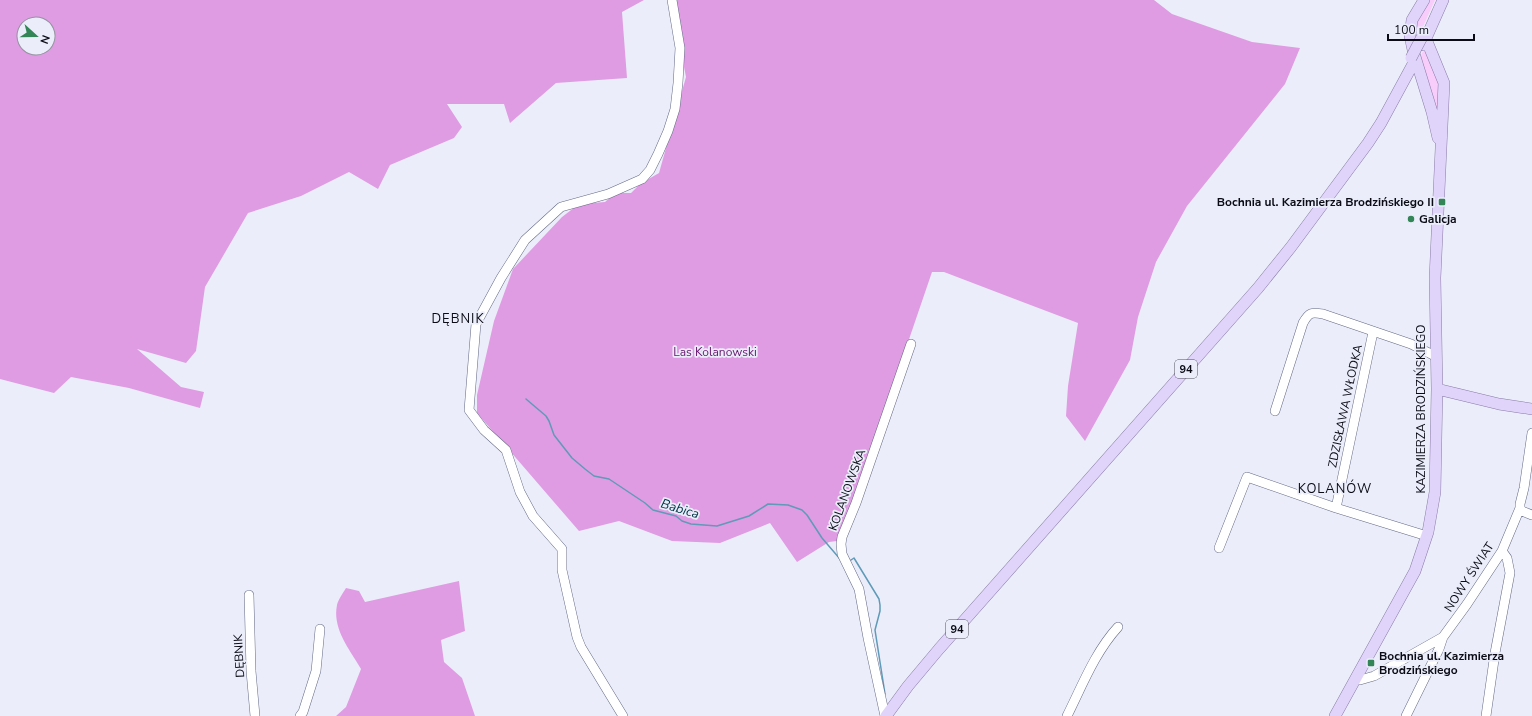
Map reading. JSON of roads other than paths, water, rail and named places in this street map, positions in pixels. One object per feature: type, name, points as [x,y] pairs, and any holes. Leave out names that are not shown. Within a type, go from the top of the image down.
[{"type":"main road","name":"KAZIMIERZA BRODZIŃSKIEGO","points":[[1424,0],[1412,20],[1410,36],[1412,50],[1430,106],[1440,150]]},
{"type":"main road","name":"94","points":[[1423,41],[1440,0]]},
{"type":"main road","name":"94","points":[[888,714],[939,649],[1258,288],[1291,247],[1340,180],[1412,61],[1443,0]]},
{"type":"main road","name":"KAZIMIERZA BRODZIŃSKIEGO","points":[[1335,716],[1409,584],[1421,556],[1427,536],[1435,492],[1435,278],[1444,83],[1434,58],[1423,41]]},
{"type":"main road","points":[[1436,389],[1498,404],[1532,409]]},
{"type":"street","points":[[622,716],[581,648],[562,570],[562,549],[533,516],[520,492],[506,450],[484,430],[469,410],[476,324],[501,278],[525,240],[561,207],[608,194],[642,179],[650,170],[658,154],[668,131],[674,109],[678,83],[680,48],[672,0]]},
{"type":"street","points":[[1275,410],[1303,323],[1306,316],[1313,312],[1323,314],[1411,344],[1435,356]]},
{"type":"street","name":"ZDZISŁAWA WŁODKA","points":[[1336,508],[1373,332]]},
{"type":"street","name":"KOLANOWSKA","points":[[888,714],[868,638],[859,589],[842,554],[841,544],[842,537],[856,503],[911,344]]},
{"type":"street","name":"NOWY ŚWIAT","points":[[1356,677],[1360,680],[1374,676],[1443,637],[1467,604],[1502,551],[1520,508],[1532,433]]},
{"type":"street","points":[[1219,548],[1247,477],[1336,508],[1427,536]]},
{"type":"street","points":[[1520,508],[1522,511],[1532,515]]},
{"type":"street","points":[[1486,716],[1495,653],[1510,573],[1507,558],[1502,551]]},
{"type":"street","name":"DĘBNIK","points":[[249,595],[255,716]]},
{"type":"street","points":[[1068,716],[1097,656],[1111,634],[1118,627]]},
{"type":"street","points":[[300,716],[303,712],[316,671],[320,629]]},
{"type":"street","points":[[1406,716],[1439,649],[1443,637]]},
{"type":"waterway","name":"Babica","points":[[526,399],[546,416],[554,435],[572,458],[594,476],[609,479],[653,510],[676,516],[682,521],[691,524],[717,526],[749,516],[768,504],[788,505],[802,510],[807,515],[822,538],[840,559]]},
{"type":"waterway","name":"Babica","points":[[851,560],[854,558],[879,599],[880,611],[875,630],[885,694]]},
{"type":"place","name":"Bochnia ul. Kazimierza Brodzińskiego II","points":[[1442,202]]},
{"type":"place","name":"Galicja","points":[[1411,219]]},
{"type":"place","name":"Bochnia ul. Kazimierza Brodzińskiego","points":[[1371,663]]},
{"type":"district","name":"DĘBNIK","points":[[458,319]]},
{"type":"district","name":"KOLANÓW","points":[[1335,489]]},
{"type":"park label","name":"Las Kolanowski","points":[[715,352]]}]
